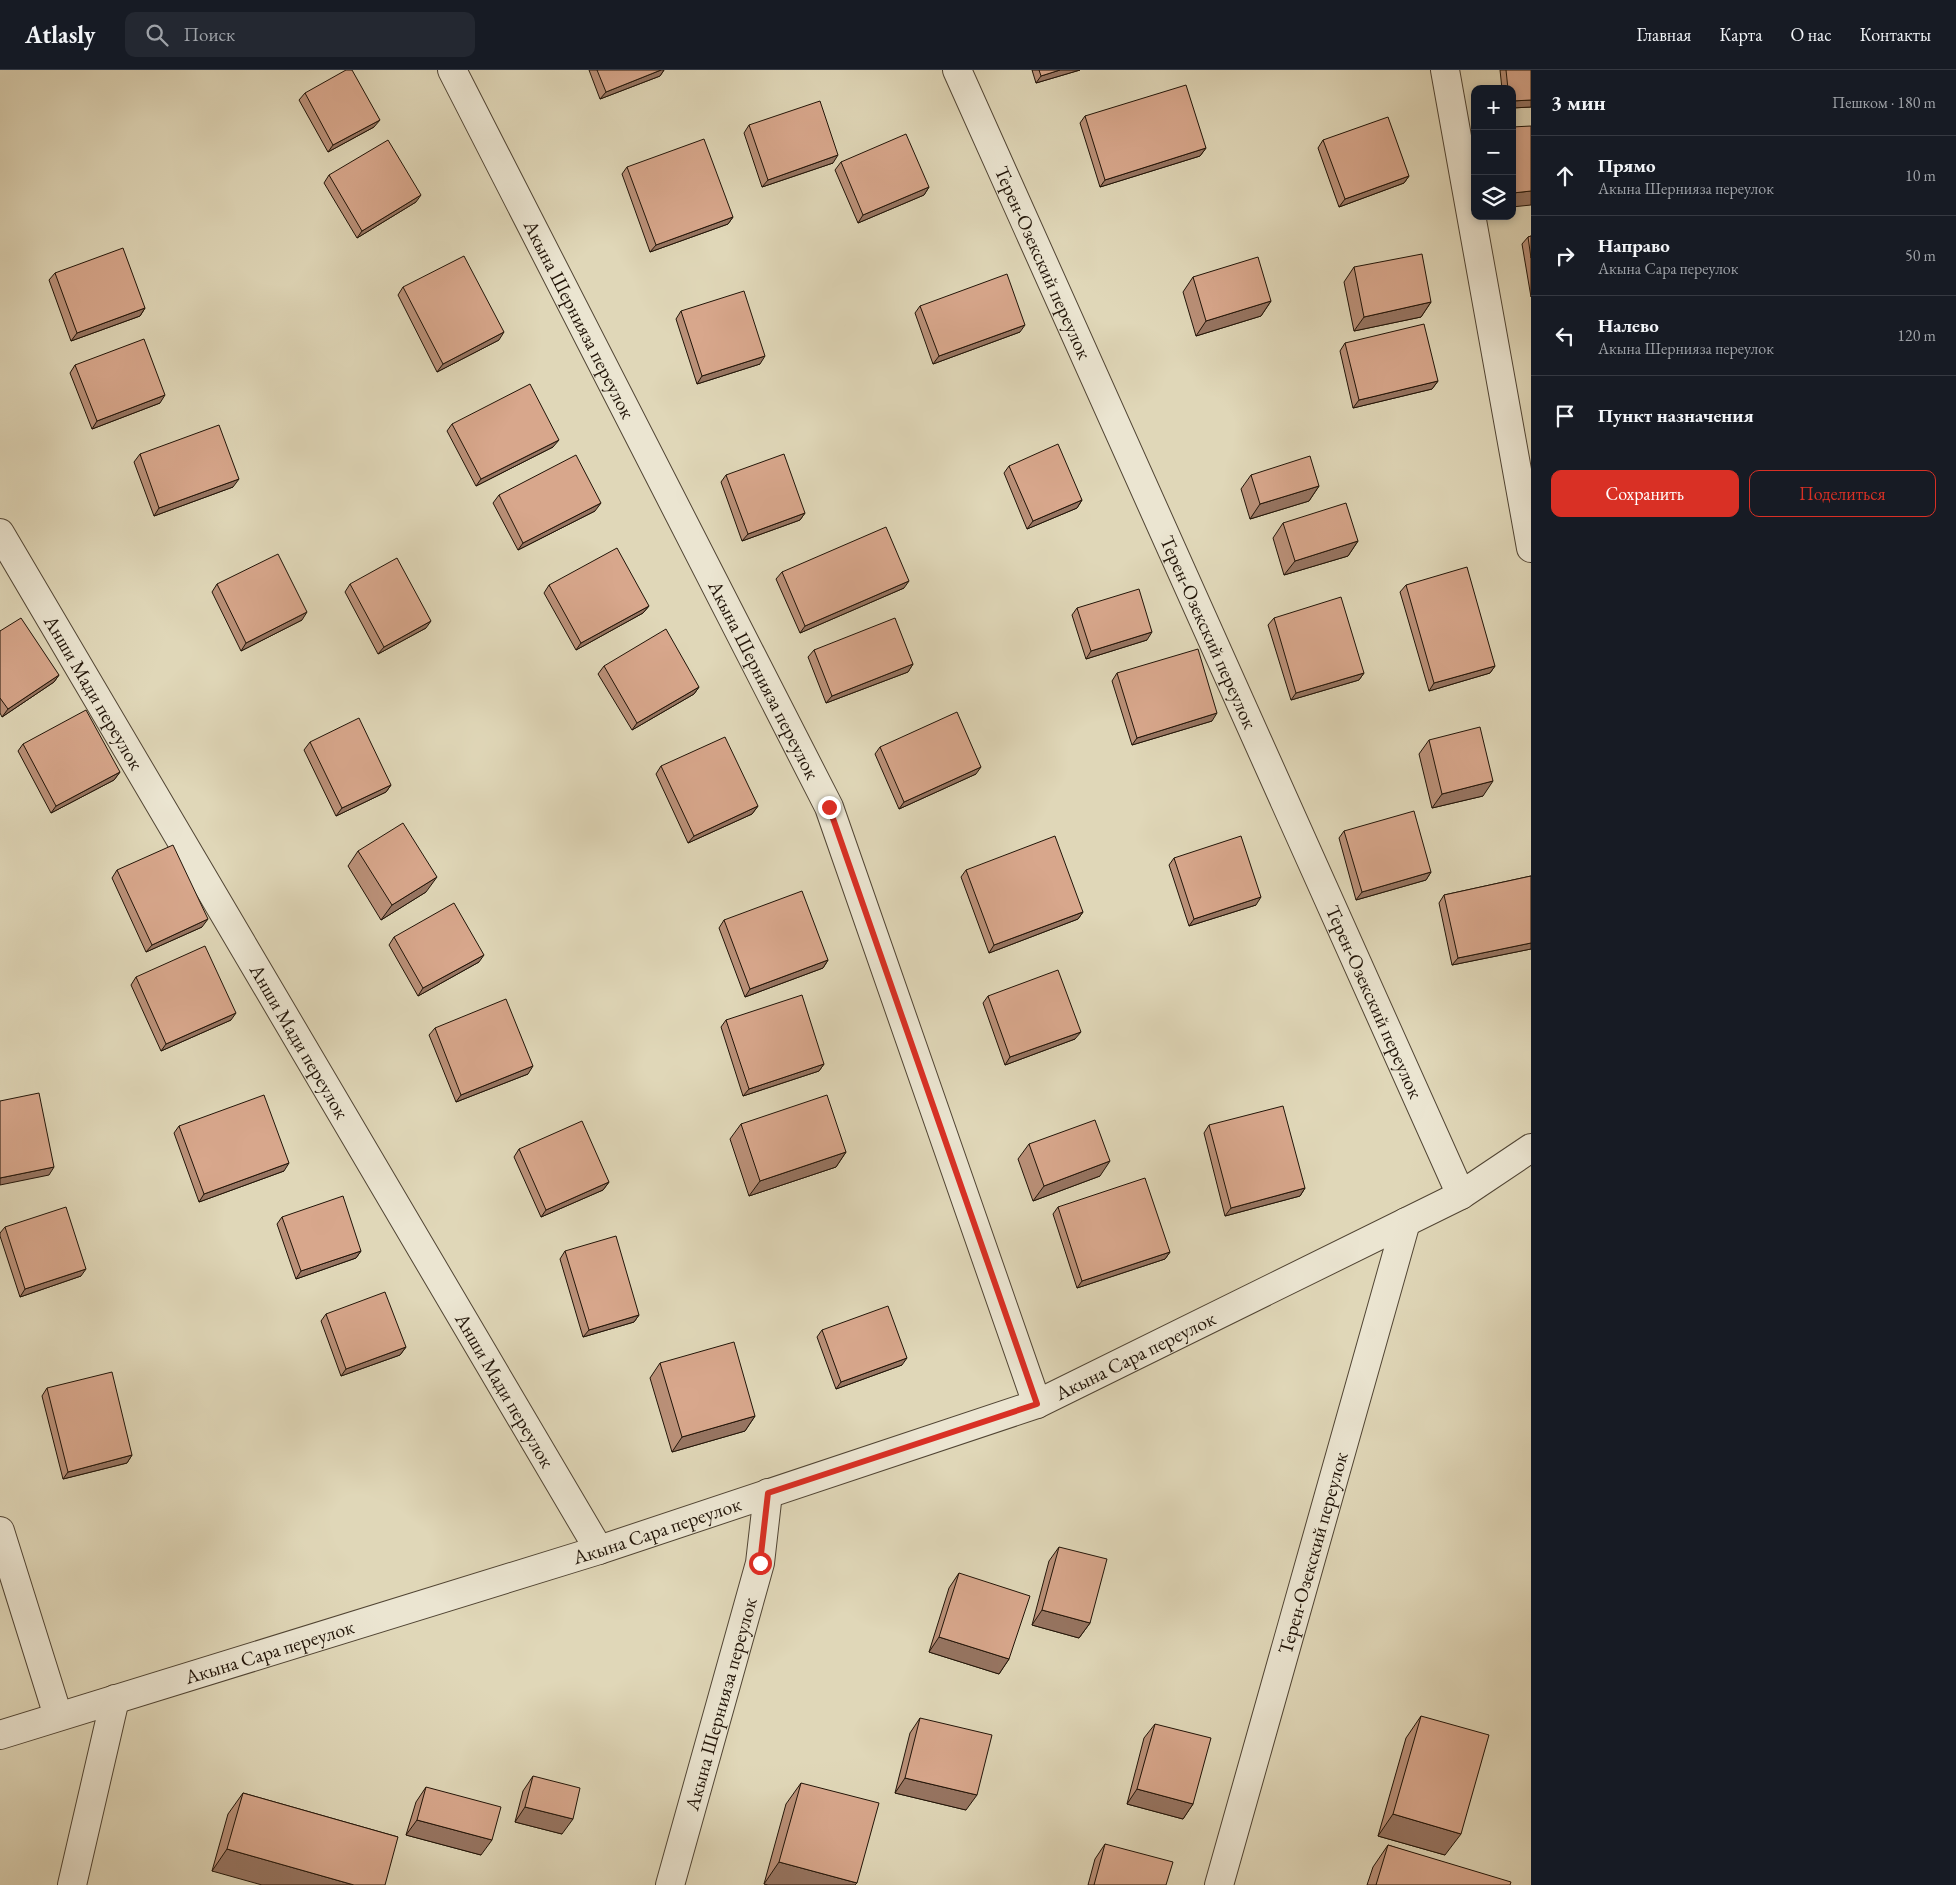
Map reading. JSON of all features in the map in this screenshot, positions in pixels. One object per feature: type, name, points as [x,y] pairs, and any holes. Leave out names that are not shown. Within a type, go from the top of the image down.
[{"type":"street","name":"Акына Шернияза переулок","points":[[452,70],[829,807],[1037,1404]]},
{"type":"street","name":"Терен-Озекский переулок","points":[[957,70],[1461,1195]]},
{"type":"street","points":[[1444,70],[1531,548]]},
{"type":"street","name":"Анши Мади переулок","points":[[0,533],[600,1550]]},
{"type":"street","name":"Акына Сара переулок","points":[[0,1735],[600,1550],[1037,1404],[1461,1195],[1531,1148]]},
{"type":"street","name":"Терен-Озекский переулок","points":[[1219,1885],[1406,1222]]},
{"type":"street","name":"Акына Шернияза переулок","points":[[670,1885],[760,1563],[768,1493]]},
{"type":"street","points":[[0,1531],[58,1716]]},
{"type":"street","points":[[72,1885],[115,1699]]},
{"type":"building","points":[[346,70],[352,70],[380,120],[333,145],[305,93]]},
{"type":"building","points":[[597,70],[661,70],[606,92]]},
{"type":"building","points":[[1039,70],[1060,70],[1041,76]]},
{"type":"building","points":[[1506,70],[1531,70],[1531,100],[1516,101],[1516,85],[1508,85]]},
{"type":"building","points":[[1186,85],[1206,148],[1105,180],[1085,116]]},
{"type":"building","points":[[820,101],[838,155],[768,180],[749,125]]},
{"type":"building","points":[[1388,117],[1409,176],[1345,199],[1323,140]]},
{"type":"building","points":[[1531,126],[1531,191],[1516,193],[1516,127]]},
{"type":"building","points":[[906,134],[929,187],[863,215],[841,162]]},
{"type":"building","points":[[704,139],[733,217],[656,245],[627,167]]},
{"type":"building","points":[[388,140],[421,195],[362,231],[329,175]]},
{"type":"building","points":[[1531,236],[1531,258],[1528,237]]},
{"type":"building","points":[[123,248],[145,308],[77,333],[55,273]]},
{"type":"building","points":[[1422,254],[1431,302],[1364,317],[1354,267]]},
{"type":"building","points":[[464,256],[504,332],[443,364],[403,287]]},
{"type":"building","points":[[1258,257],[1271,301],[1206,321],[1193,277]]},
{"type":"building","points":[[1007,274],[1025,325],[939,356],[920,306]]},
{"type":"building","points":[[744,291],[765,356],[702,376],[681,311]]},
{"type":"building","points":[[1424,324],[1438,381],[1359,400],[1345,343]]},
{"type":"building","points":[[144,339],[165,395],[97,421],[75,365]]},
{"type":"building","points":[[530,384],[559,440],[481,479],[452,424]]},
{"type":"building","points":[[219,425],[239,479],[159,508],[140,454]]},
{"type":"building","points":[[1058,444],[1082,500],[1033,521],[1009,466]]},
{"type":"building","points":[[784,454],[805,513],[748,534],[726,475]]},
{"type":"building","points":[[576,455],[601,503],[523,543],[499,495]]},
{"type":"building","points":[[1310,456],[1319,486],[1260,504],[1251,475]]},
{"type":"building","points":[[1346,503],[1358,541],[1295,561],[1283,523]]},
{"type":"building","points":[[886,527],[909,581],[805,626],[782,572]]},
{"type":"building","points":[[617,548],[649,606],[581,643],[549,585]]},
{"type":"building","points":[[278,554],[307,612],[246,643],[217,584]]},
{"type":"building","points":[[397,558],[431,621],[384,647],[350,584]]},
{"type":"building","points":[[1467,567],[1495,666],[1434,683],[1406,585]]},
{"type":"building","points":[[1139,589],[1152,632],[1091,651],[1077,608]]},
{"type":"building","points":[[1341,597],[1364,673],[1296,693],[1274,618]]},
{"type":"building","points":[[21,618],[59,675],[8,709],[0,698],[0,631]]},
{"type":"building","points":[[895,618],[913,664],[832,696],[814,650]]},
{"type":"building","points":[[666,629],[699,687],[637,723],[604,666]]},
{"type":"building","points":[[1198,649],[1217,713],[1137,738],[1117,673]]},
{"type":"building","points":[[86,710],[120,772],[56,806],[23,744]]},
{"type":"building","points":[[957,712],[981,767],[904,802],[880,747]]},
{"type":"building","points":[[359,718],[391,785],[342,808],[310,742]]},
{"type":"building","points":[[1480,727],[1493,781],[1442,794],[1429,740]]},
{"type":"building","points":[[725,737],[758,806],[694,836],[661,766]]},
{"type":"building","points":[[1414,811],[1431,872],[1362,892],[1344,831]]},
{"type":"building","points":[[403,823],[437,877],[392,905],[358,851]]},
{"type":"building","points":[[1055,836],[1083,912],[994,945],[966,870]]},
{"type":"building","points":[[1241,836],[1261,897],[1194,919],[1174,858]]},
{"type":"building","points":[[173,845],[208,919],[152,945],[117,870]]},
{"type":"building","points":[[1531,876],[1531,943],[1458,958],[1444,895]]},
{"type":"building","points":[[802,891],[828,960],[750,989],[724,920]]},
{"type":"building","points":[[454,903],[484,955],[423,988],[394,937]]},
{"type":"building","points":[[205,946],[236,1013],[166,1044],[136,977]]},
{"type":"building","points":[[1058,970],[1081,1032],[1010,1057],[988,996]]},
{"type":"building","points":[[802,995],[824,1064],[749,1089],[726,1020]]},
{"type":"building","points":[[506,999],[533,1066],[461,1095],[435,1028]]},
{"type":"building","points":[[39,1093],[54,1167],[0,1178],[0,1101]]},
{"type":"building","points":[[264,1095],[289,1163],[204,1194],[179,1126]]},
{"type":"building","points":[[827,1095],[846,1152],[760,1181],[741,1124]]},
{"type":"building","points":[[1283,1106],[1305,1188],[1231,1208],[1209,1125]]},
{"type":"building","points":[[1095,1120],[1110,1161],[1044,1186],[1029,1144]]},
{"type":"building","points":[[582,1121],[609,1182],[546,1210],[519,1149]]},
{"type":"building","points":[[1145,1178],[1170,1252],[1082,1281],[1058,1207]]},
{"type":"building","points":[[343,1196],[361,1251],[301,1271],[282,1217]]},
{"type":"building","points":[[66,1207],[86,1269],[25,1289],[5,1227]]},
{"type":"building","points":[[616,1236],[639,1315],[589,1330],[565,1251]]},
{"type":"building","points":[[385,1292],[406,1347],[346,1369],[326,1314]]},
{"type":"building","points":[[888,1306],[907,1358],[841,1382],[822,1330]]},
{"type":"building","points":[[734,1342],[755,1416],[682,1437],[660,1363]]},
{"type":"building","points":[[112,1372],[132,1455],[68,1472],[47,1388]]},
{"type":"building","points":[[1059,1547],[1107,1559],[1090,1623],[1042,1610]]},
{"type":"building","points":[[959,1573],[1030,1596],[1009,1659],[939,1637]]},
{"type":"building","points":[[1421,1716],[1489,1735],[1461,1834],[1393,1814]]},
{"type":"building","points":[[920,1718],[992,1735],[977,1795],[905,1778]]},
{"type":"building","points":[[1155,1724],[1211,1738],[1193,1804],[1137,1789]]},
{"type":"building","points":[[533,1776],[580,1788],[573,1819],[525,1807]]},
{"type":"building","points":[[801,1783],[879,1803],[857,1883],[779,1862]]},
{"type":"building","points":[[426,1787],[501,1807],[492,1840],[417,1820]]},
{"type":"building","points":[[243,1793],[398,1837],[385,1885],[354,1885],[227,1849]]},
{"type":"building","points":[[1105,1844],[1173,1862],[1166,1885],[1094,1885]]},
{"type":"building","points":[[1388,1845],[1511,1882],[1510,1885],[1376,1885]]},
{"type":"route","points":[[760,1563],[768,1493],[1037,1404],[829,807]]}]
